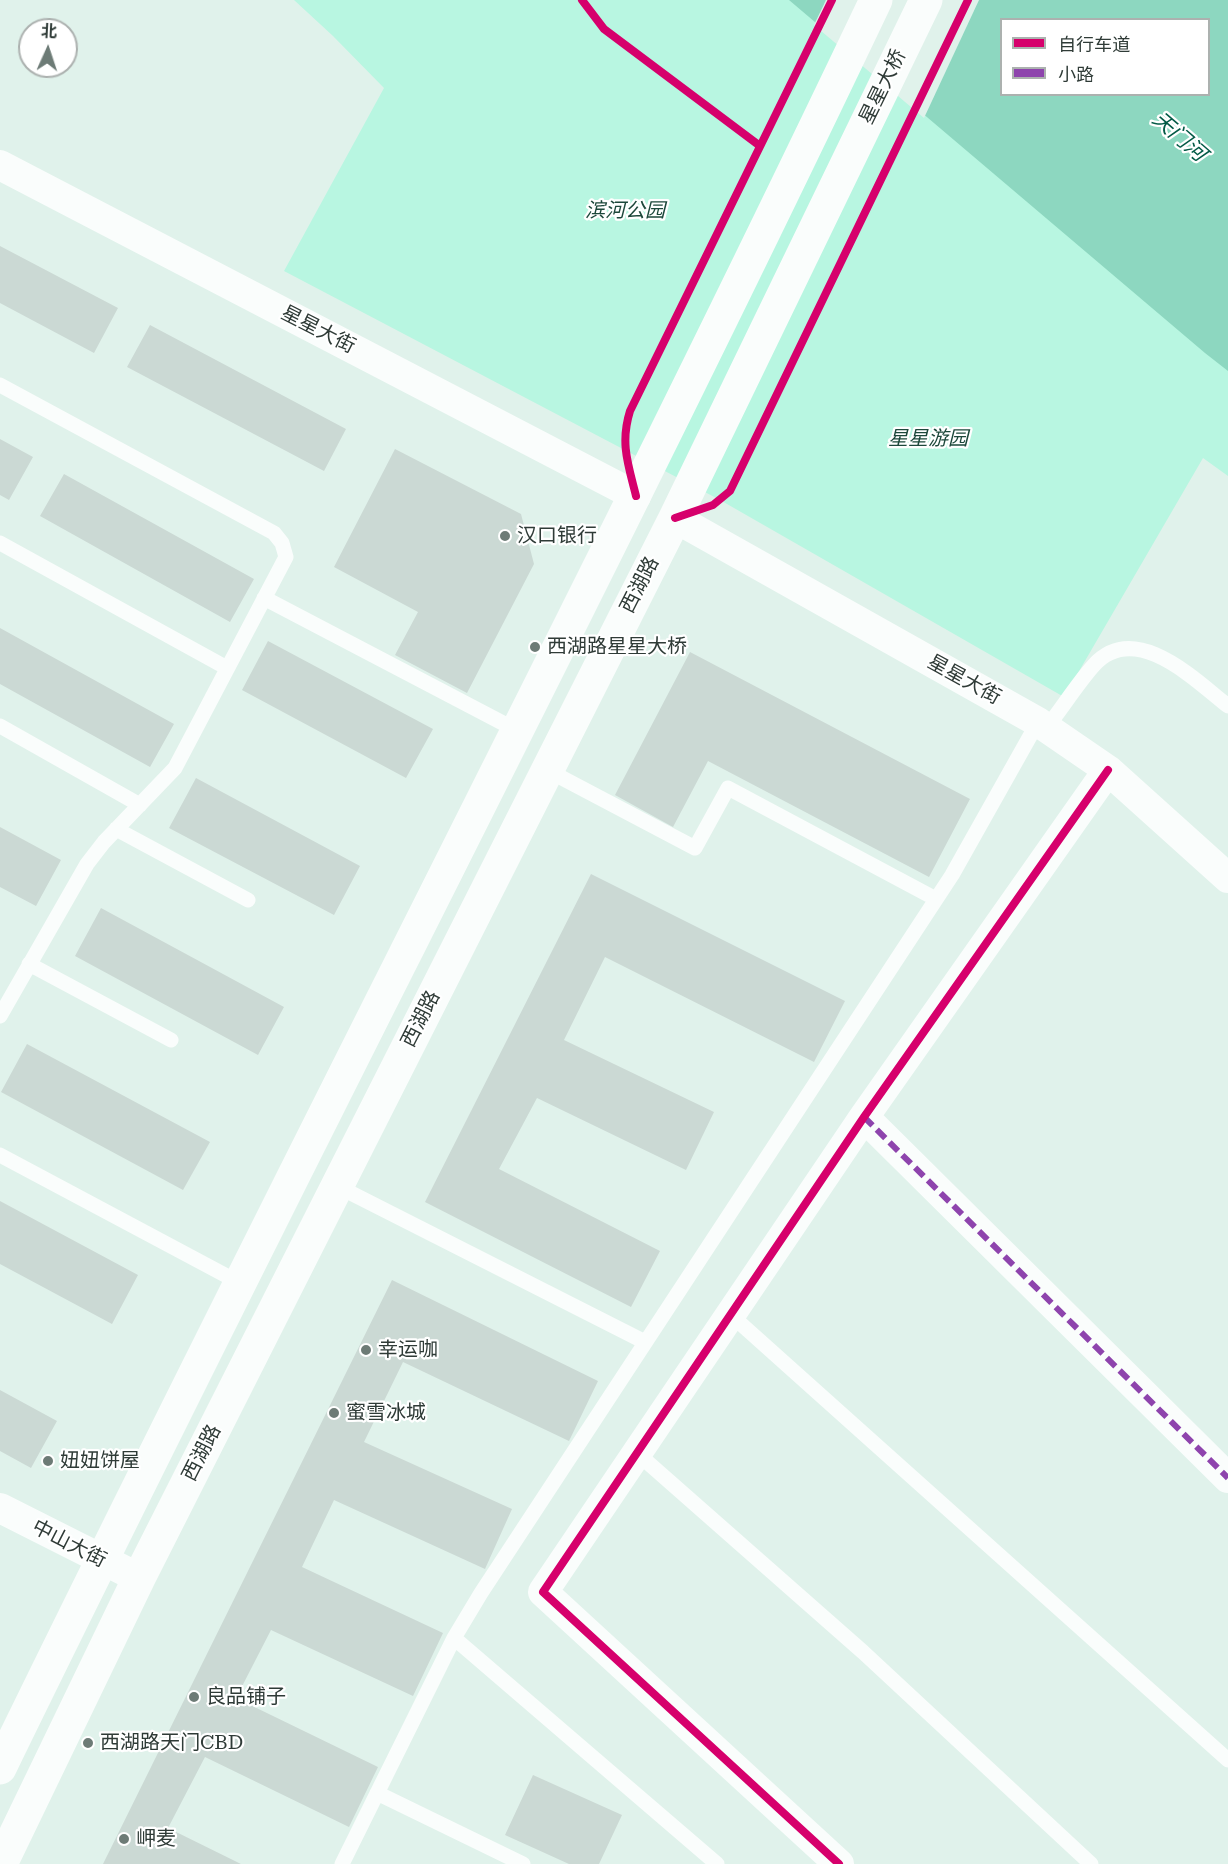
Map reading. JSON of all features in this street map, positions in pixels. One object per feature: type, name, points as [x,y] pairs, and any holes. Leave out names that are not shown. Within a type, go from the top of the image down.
[{"type":"main road","points":[[0,1768],[101,1560],[636,496],[876,0]]},
{"type":"main road","name":"星星大桥","points":[[841,174],[926,0]]},
{"type":"main road","name":"西湖路","points":[[1,1864],[139,1578],[675,518],[841,174]]},
{"type":"street","name":"星星大街","points":[[0,165],[636,496]]},
{"type":"street","name":"星星大街","points":[[675,518],[1043,724],[1108,770],[1228,878]]},
{"type":"street","points":[[839,1864],[543,1592],[864,1118],[1108,770]]},
{"type":"street","points":[[864,1118],[1228,1478]]},
{"type":"street","name":"中山大街","points":[[0,1508],[139,1578]]},
{"type":"lane","points":[[0,385],[274,533],[282,543],[286,556],[175,768],[116,829],[87,864],[0,1016]]},
{"type":"lane","points":[[0,543],[227,668]]},
{"type":"lane","points":[[264,598],[518,731]]},
{"type":"lane","points":[[342,1864],[454,1638],[936,898],[1043,724],[1096,663],[1116,649],[1133,647],[1156,654],[1228,706]]},
{"type":"lane","points":[[0,726],[140,805]]},
{"type":"lane","points":[[547,770],[695,848],[728,788],[936,898]]},
{"type":"lane","points":[[116,829],[248,900]]},
{"type":"lane","points":[[29,964],[171,1040]]},
{"type":"lane","points":[[0,1155],[240,1283]]},
{"type":"lane","points":[[337,1186],[645,1342]]},
{"type":"lane","points":[[731,1315],[1228,1761]]},
{"type":"lane","points":[[637,1453],[862,1652],[1091,1864]]},
{"type":"lane","points":[[454,1638],[717,1864]]},
{"type":"lane","points":[[377,1793],[523,1864]]},
{"type":"green space","points":[[294,0],[1228,0],[1228,476],[1203,458],[1064,697],[720,500],[284,271],[384,88]]},
{"type":"water","name":"天门河","points":[[789,0],[1228,0],[1228,371],[1205,353]]},
{"type":"pier","points":[[826,0],[979,0],[924,118],[814,25]]},
{"type":"building","points":[[0,246],[118,308],[94,353],[0,303]]},
{"type":"building","points":[[150,325],[346,429],[324,471],[127,367]]},
{"type":"building","points":[[0,439],[33,457],[9,500],[0,495]]},
{"type":"building","points":[[395,449],[521,514],[534,564],[467,693],[395,655],[418,612],[334,567]]},
{"type":"building","points":[[64,474],[254,579],[230,622],[40,516]]},
{"type":"building","points":[[0,628],[174,724],[150,767],[0,684]]},
{"type":"building","points":[[268,641],[433,729],[406,778],[242,690]]},
{"type":"building","points":[[690,652],[970,799],[929,877],[708,761],[673,827],[615,795]]},
{"type":"building","points":[[196,778],[360,866],[334,915],[169,828]]},
{"type":"building","points":[[0,827],[61,860],[36,906],[0,887]]},
{"type":"building","points":[[591,874],[845,1001],[814,1062],[605,957],[564,1040],[714,1112],[686,1170],[537,1098],[499,1169],[660,1251],[631,1307],[425,1202]]},
{"type":"building","points":[[101,908],[284,1007],[258,1055],[75,956]]},
{"type":"building","points":[[27,1044],[210,1142],[183,1190],[1,1092]]},
{"type":"building","points":[[0,1201],[138,1275],[112,1324],[0,1264]]},
{"type":"building","points":[[392,1280],[598,1381],[569,1441],[403,1362],[364,1442],[512,1509],[485,1569],[334,1500],[302,1567],[443,1633],[413,1696],[271,1630],[236,1698],[378,1767],[349,1827],[205,1757],[168,1828],[241,1864],[103,1864]]},
{"type":"building","points":[[0,1390],[57,1421],[31,1468],[0,1451]]},
{"type":"building","points":[[533,1775],[622,1815],[599,1864],[569,1864],[505,1835]]},
{"type":"marked path","points":[[864,1117],[1228,1478]]},
{"type":"cycle path","points":[[582,0],[604,29],[760,146]]},
{"type":"cycle path","points":[[636,496],[625,444],[630,411],[832,0]]},
{"type":"cycle path","points":[[675,518],[713,505],[730,491],[968,0]]},
{"type":"cycle path","points":[[839,1864],[543,1592],[864,1117],[1108,770]]},
{"type":"place","name":"汉口银行","points":[[505,536]]},
{"type":"place","name":"西湖路星星大桥","points":[[535,647]]},
{"type":"place","name":"幸运咖","points":[[366,1350]]},
{"type":"place","name":"蜜雪冰城","points":[[334,1413]]},
{"type":"place","name":"妞妞饼屋","points":[[48,1461]]},
{"type":"place","name":"良品铺子","points":[[194,1697]]},
{"type":"place","name":"西湖路天门CBD","points":[[88,1743]]},
{"type":"place","name":"岬麦","points":[[124,1839]]},
{"type":"park label","name":"滨河公园","points":[[625,211]]},
{"type":"park label","name":"星星游园","points":[[928,439]]}]
